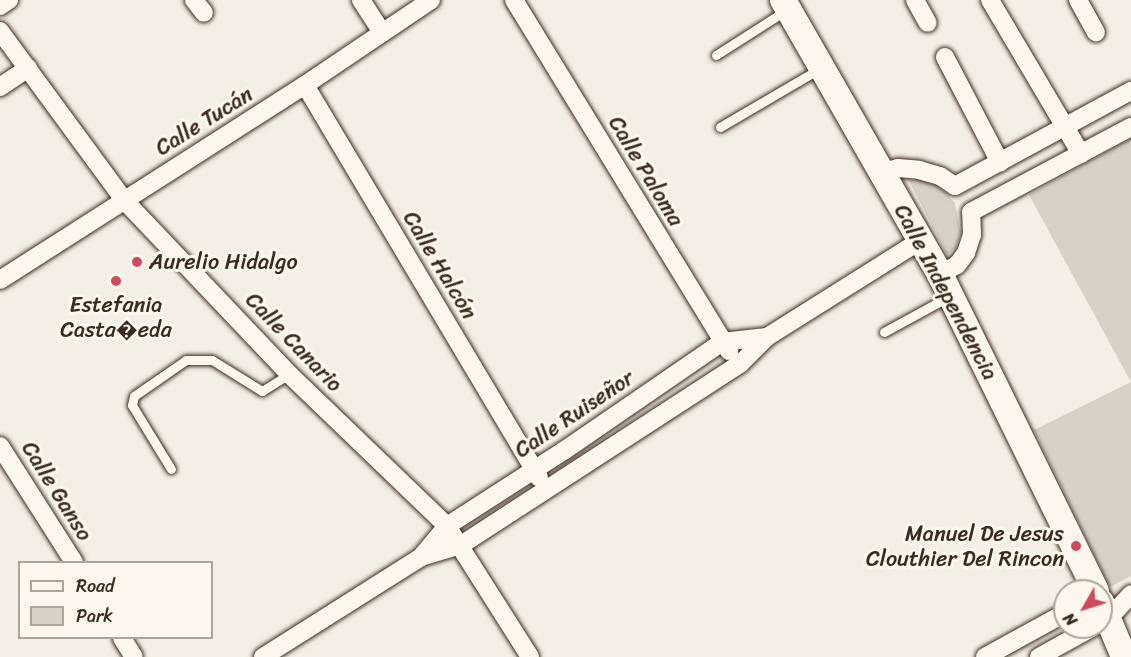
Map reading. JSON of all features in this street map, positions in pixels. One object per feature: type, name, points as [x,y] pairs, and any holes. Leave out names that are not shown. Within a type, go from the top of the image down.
[{"type":"street","points":[[0,6],[9,0]]},
{"type":"street","points":[[361,0],[382,32]]},
{"type":"street","name":"Calle Tucán","points":[[0,280],[306,85],[431,0]]},
{"type":"street","name":"Calle Paloma","points":[[514,0],[722,342],[740,364]]},
{"type":"street","points":[[915,0],[928,23]]},
{"type":"street","points":[[990,0],[1081,154]]},
{"type":"street","points":[[1078,0],[1096,32]]},
{"type":"street","name":"Calle Independencia","points":[[786,4],[946,285],[1090,579]]},
{"type":"street","name":"Calle Canario","points":[[0,31],[124,200],[289,374],[447,526],[530,657]]},
{"type":"street","points":[[945,57],[1000,162]]},
{"type":"street","points":[[0,87],[28,68]]},
{"type":"street","name":"Calle Halcón","points":[[306,85],[546,489]]},
{"type":"street","points":[[955,186],[1131,91]]},
{"type":"street","points":[[971,212],[1131,127]]},
{"type":"street","points":[[881,172],[898,168],[919,170],[940,176],[955,186],[971,212],[972,235],[966,253],[946,285]]},
{"type":"street","name":"Calle Ruiseñor","points":[[263,657],[421,557],[461,545],[740,364],[767,337],[921,240]]},
{"type":"street","name":"Calle Ruiseñor","points":[[421,557],[447,526],[534,470],[722,342],[767,337]]},
{"type":"street","name":"Calle Ganso","points":[[0,446],[73,561]]},
{"type":"street","points":[[1113,605],[1131,593]]},
{"type":"street","points":[[985,657],[1053,620]]},
{"type":"street","points":[[1113,636],[1124,657]]},
{"type":"street","points":[[123,639],[134,657]]},
{"type":"street","points":[[1039,657],[1064,639]]},
{"type":"lane","points":[[716,55],[786,4]]},
{"type":"lane","points":[[720,127],[822,68]]},
{"type":"lane","points":[[884,332],[946,285]]},
{"type":"lane","points":[[171,469],[132,405],[134,396],[186,360],[212,360],[262,391],[289,374]]},
{"type":"green space","points":[[1131,138],[1131,382],[1029,195]]},
{"type":"green space","points":[[921,179],[937,184],[955,203],[961,234],[956,248],[947,255],[909,181]]},
{"type":"green space","points":[[1131,382],[1131,576],[1113,585],[1113,579],[1106,579],[1034,430]]},
{"type":"place","name":"Aurelio Hidalgo","points":[[137,262]]},
{"type":"place","name":"Estefania Casta�eda","points":[[116,281]]},
{"type":"place","name":"Manuel De Jesus Clouthier Del Rincon","points":[[1076,546]]}]
